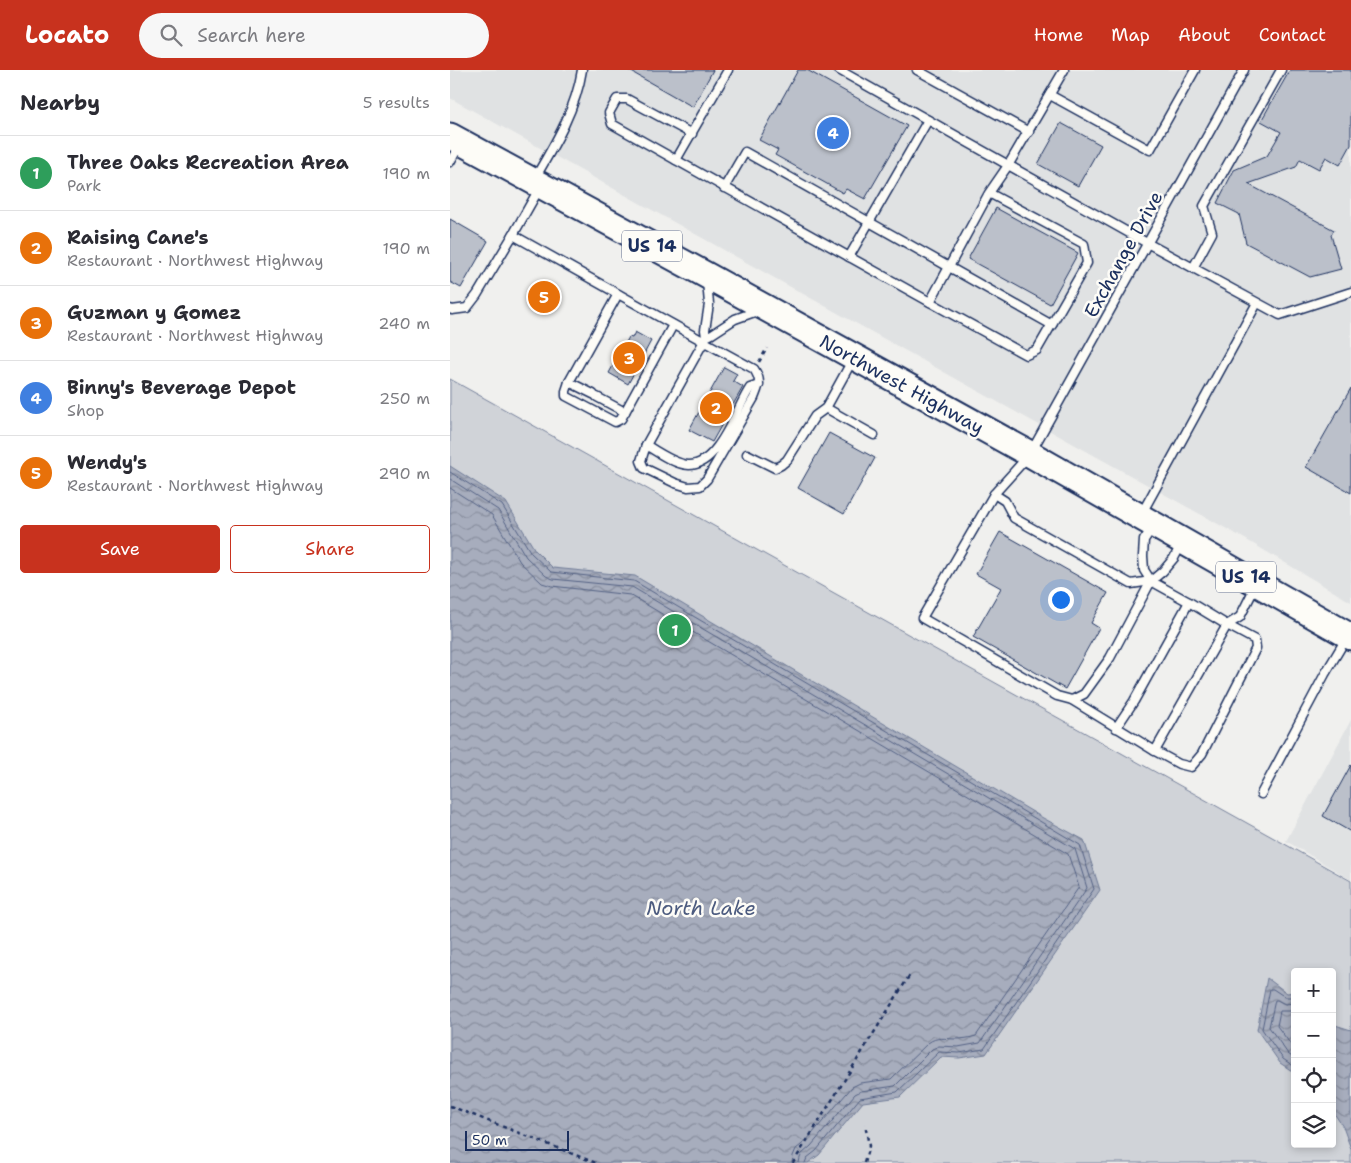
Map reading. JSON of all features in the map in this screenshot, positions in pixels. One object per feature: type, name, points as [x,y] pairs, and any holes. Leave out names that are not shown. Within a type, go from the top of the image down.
[{"type":"main road","name":"Northwest Highway","points":[[454,147],[537,183],[706,275],[1030,454],[1350,636]]},
{"type":"lane","points":[[450,309],[467,308],[478,296],[513,235],[574,103],[582,70]]},
{"type":"lane","points":[[676,160],[728,70]]},
{"type":"lane","points":[[839,70],[1147,243],[1280,314],[1351,292]]},
{"type":"lane","points":[[917,70],[1029,132]]},
{"type":"lane","points":[[930,302],[989,193],[1029,132],[1064,70]]},
{"type":"lane","points":[[1050,95],[1150,150],[1195,70]]},
{"type":"lane","name":"Exchange Drive","points":[[1072,700],[1057,696],[922,618],[994,494],[1030,454],[1244,70]]},
{"type":"lane","points":[[1193,268],[1212,233],[1204,206],[1281,70]]},
{"type":"lane","points":[[692,134],[627,98],[617,99],[609,113],[612,124],[1026,355],[1037,350],[1087,263],[1084,244],[989,193]]},
{"type":"lane","points":[[849,257],[928,120]]},
{"type":"lane","points":[[724,188],[745,152],[1052,325]]},
{"type":"lane","points":[[513,235],[673,325],[705,339],[754,369],[759,376],[759,385],[754,398],[707,479],[700,486],[688,487],[644,468],[641,461],[646,445],[705,339],[735,319],[766,308]]},
{"type":"lane","points":[[705,339],[709,304],[706,275]]},
{"type":"lane","points":[[618,294],[570,382],[566,396],[615,422],[621,419],[673,325]]},
{"type":"lane","points":[[1072,700],[1155,751],[1179,764],[1191,767],[1202,754],[1256,648],[1255,640],[1151,581],[1144,570],[1143,556],[1147,521],[1257,303]]},
{"type":"lane","points":[[747,454],[775,468],[781,466],[787,460],[815,416],[826,408],[854,357]]},
{"type":"lane","points":[[570,382],[625,412]]},
{"type":"lane","points":[[646,445],[678,463],[688,465],[705,460],[717,448],[750,388],[759,385]]},
{"type":"lane","points":[[826,408],[874,435]]},
{"type":"lane","points":[[994,494],[1006,501],[1014,518],[1131,584],[1151,581]]},
{"type":"lane","points":[[1072,700],[1084,694],[1110,658],[1151,581],[1174,558],[1182,541]]},
{"type":"lane","points":[[1155,751],[1227,625],[1240,617],[1257,584]]},
{"type":"lane","points":[[1116,728],[1134,701],[1189,602]]},
{"type":"lane","points":[[1262,794],[1325,674],[1350,636]]},
{"type":"path","points":[[754,369],[767,348]]},
{"type":"path","points":[[792,1163],[911,973]]},
{"type":"path","points":[[450,1106],[596,1163]]},
{"type":"path","points":[[864,1163],[869,1146],[865,1124]]},
{"type":"shaded area","points":[[450,70],[1351,70],[1351,602],[1245,539],[450,98]]},
{"type":"shaded area","name":"North Lake","points":[[450,379],[1351,881],[1351,1163],[450,1163]]},
{"type":"shaded area","points":[[1351,720],[1351,880],[1286,841]]},
{"type":"water","name":"North Lake","points":[[450,466],[506,502],[535,550],[553,568],[635,576],[1043,818],[1084,840],[1100,890],[986,1054],[959,1058],[941,1057],[900,1097],[863,1102],[819,1155],[808,1163],[450,1163]]},
{"type":"water","points":[[1267,978],[1287,993],[1291,992],[1291,1070],[1280,1063],[1257,1030]]},
{"type":"water","points":[[1336,1025],[1351,1030],[1351,1149],[1343,1127],[1336,1116]]},
{"type":"building","points":[[628,70],[713,70],[693,107]]},
{"type":"building","points":[[798,70],[807,70],[907,126],[865,199],[846,189],[843,193],[775,155],[778,150],[759,140]]},
{"type":"building","points":[[1290,70],[1351,70],[1351,145],[1340,165],[1326,157],[1319,169],[1300,159],[1296,167],[1248,184],[1334,230],[1331,235],[1341,269],[1310,277],[1246,243],[1239,214],[1217,203],[1234,170],[1267,156],[1281,132],[1261,121]]},
{"type":"building","points":[[1061,123],[1101,145],[1078,186],[1038,164]]},
{"type":"building","points":[[996,208],[1078,253],[1050,304],[968,259]]},
{"type":"building","points":[[450,219],[488,241],[461,288],[450,282]]},
{"type":"building","points":[[635,332],[651,341],[628,384],[609,373],[629,337],[632,338]]},
{"type":"building","points":[[724,367],[737,374],[733,381],[743,387],[712,442],[689,430]]},
{"type":"building","points":[[1351,388],[1351,493],[1306,467]]},
{"type":"building","points":[[829,433],[875,458],[844,514],[798,488]]},
{"type":"building","points":[[1000,532],[1108,593],[1091,623],[1099,628],[1065,689],[973,637],[1001,588],[976,574]]},
{"type":"building","points":[[1351,765],[1351,832],[1323,816]]},
{"type":"place","name":"Binny's Beverage Depot","points":[[833,133]]},
{"type":"place","name":"Wendy's","points":[[544,297]]},
{"type":"place","name":"Guzman y Gomez","points":[[629,358]]},
{"type":"place","name":"Raising Cane's","points":[[716,408]]},
{"type":"place","name":"Three Oaks Recreation Area","points":[[675,630]]}]
